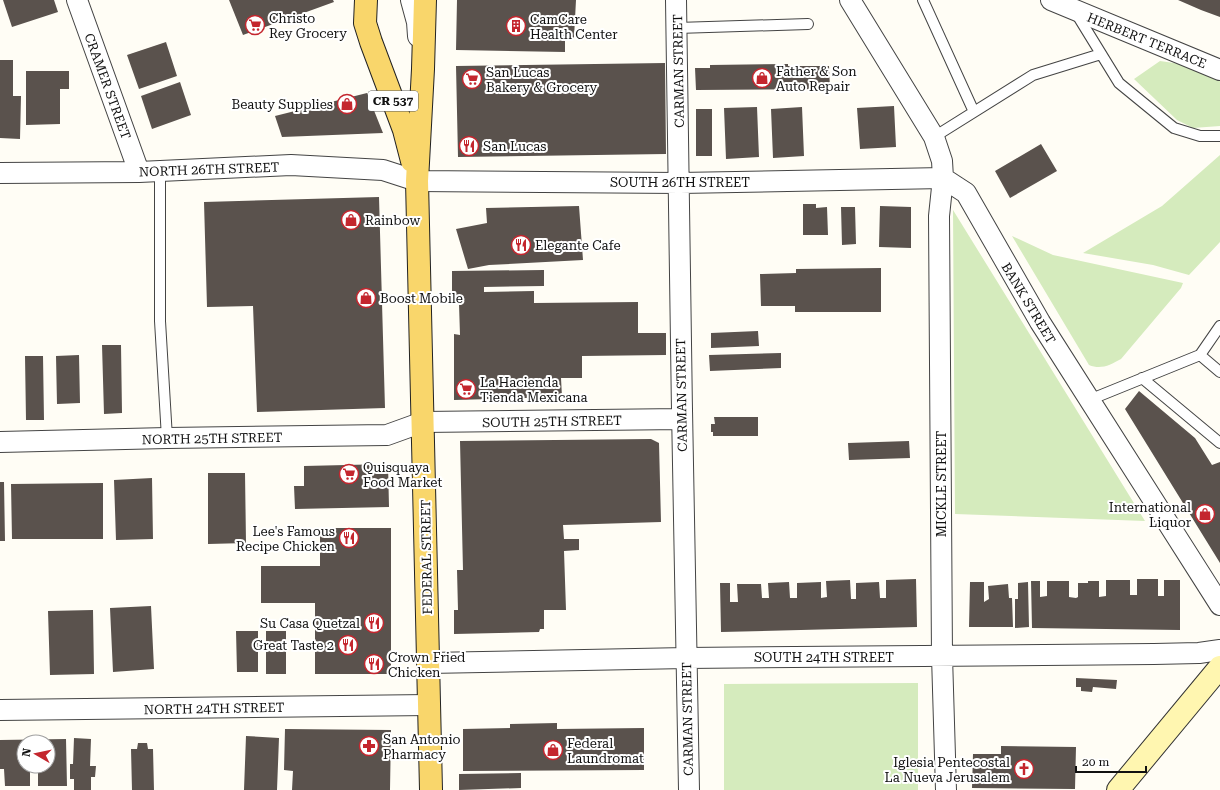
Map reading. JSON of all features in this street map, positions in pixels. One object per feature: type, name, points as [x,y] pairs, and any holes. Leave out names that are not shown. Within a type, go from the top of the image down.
[{"type":"main road","name":"FEDERAL STREET","points":[[366,0],[365,23],[404,130],[417,181]]},
{"type":"main road","name":"FEDERAL STREET","points":[[425,0],[417,181],[431,790]]},
{"type":"main road","points":[[1118,790],[1220,667]]},
{"type":"street","name":"CRAMER STREET","points":[[77,0],[139,172]]},
{"type":"street","points":[[358,0],[365,23]]},
{"type":"street","points":[[412,0],[418,22],[423,69]]},
{"type":"street","name":"CARMAN STREET","points":[[676,0],[680,183],[681,419],[689,790]]},
{"type":"street","points":[[850,0],[934,137],[942,161],[943,178]]},
{"type":"street","name":"HERBERT TERRACE","points":[[1051,0],[1220,70]]},
{"type":"street","name":"NORTH 26TH STREET","points":[[0,173],[139,172],[291,165],[383,170],[417,181]]},
{"type":"street","name":"SOUTH 26TH STREET","points":[[417,181],[680,183],[943,178]]},
{"type":"street","name":"BANK STREET","points":[[943,178],[966,193],[1040,322],[1220,605]]},
{"type":"street","name":"MICKLE STREET","points":[[943,178],[939,216],[942,656],[946,790]]},
{"type":"street","name":"SOUTH 25TH STREET","points":[[423,422],[681,419]]},
{"type":"street","name":"NORTH 25TH STREET","points":[[0,442],[387,435],[423,422]]},
{"type":"street","name":"SOUTH 24TH STREET","points":[[428,663],[686,658],[1154,654],[1199,653],[1220,650]]},
{"type":"street","name":"NORTH 24TH STREET","points":[[0,710],[429,705]]},
{"type":"lane","points":[[923,0],[974,112]]},
{"type":"lane","name":"HERBERT TERRACE","points":[[1074,10],[1119,82],[1174,128],[1200,136],[1220,136]]},
{"type":"lane","points":[[677,28],[808,24]]},
{"type":"lane","points":[[934,137],[1033,75],[1101,54]]},
{"type":"lane","points":[[160,171],[160,321],[167,438]]},
{"type":"lane","points":[[1089,400],[1200,355],[1220,326]]},
{"type":"lane","points":[[1200,355],[1220,372]]},
{"type":"lane","points":[[1142,378],[1220,443]]},
{"type":"green space","points":[[1160,61],[1181,64],[1220,80],[1220,126],[1193,128],[1177,120],[1134,79]]},
{"type":"green space","points":[[1220,155],[1220,242],[1189,275],[1153,265],[1083,253],[1162,206]]},
{"type":"green space","points":[[953,210],[1145,521],[955,514]]},
{"type":"green space","points":[[1012,236],[1053,255],[1183,283],[1181,288],[1121,359],[1101,367],[1089,365]]},
{"type":"green space","points":[[918,683],[918,790],[724,790],[724,684]]},
{"type":"building","points":[[3,0],[54,0],[58,12],[12,27]]},
{"type":"building","name":"Christo Rey Grocery","points":[[229,0],[333,0],[334,2],[243,35]]},
{"type":"building","name":"CamCare Health Center","points":[[457,0],[576,0],[574,38],[565,38],[565,52],[456,50]]},
{"type":"building","points":[[1178,0],[1220,0],[1220,17],[1201,10]]},
{"type":"building","points":[[166,42],[177,76],[139,89],[127,55]]},
{"type":"building","points":[[0,60],[13,60],[13,96],[21,96],[20,139],[0,138]]},
{"type":"building","points":[[665,63],[666,154],[458,157],[456,66]]},
{"type":"building","name":"Father & Son Auto Repair","points":[[788,64],[788,66],[829,66],[830,89],[696,90],[695,68],[710,68],[710,65]]},
{"type":"building","points":[[26,71],[69,71],[69,89],[60,89],[60,124],[26,125]]},
{"type":"building","points":[[180,82],[191,115],[152,129],[141,96]]},
{"type":"building","name":"Beauty Supplies","points":[[367,93],[383,133],[282,137],[275,116]]},
{"type":"building","points":[[894,106],[896,147],[860,149],[857,108]]},
{"type":"building","points":[[757,107],[759,157],[726,159],[724,108]]},
{"type":"building","points":[[802,107],[804,156],[773,158],[771,109]]},
{"type":"building","points":[[696,109],[712,109],[712,156],[696,156]]},
{"type":"building","points":[[1041,144],[1057,171],[1010,198],[995,171]]},
{"type":"building","points":[[379,197],[385,408],[257,412],[253,306],[207,307],[204,202]]},
{"type":"building","points":[[803,204],[816,204],[816,208],[827,207],[828,235],[803,235]]},
{"type":"building","name":"Elegante Cafe","points":[[579,206],[583,260],[489,265],[468,269],[456,229],[487,223],[486,208]]},
{"type":"building","points":[[880,206],[911,207],[911,248],[879,247]]},
{"type":"building","points":[[841,207],[855,207],[856,244],[842,245]]},
{"type":"building","points":[[881,268],[881,312],[795,312],[795,306],[761,306],[760,274],[796,273],[796,269]]},
{"type":"building","points":[[544,270],[544,286],[484,287],[484,292],[534,291],[534,303],[638,302],[638,333],[666,333],[666,355],[582,356],[582,378],[561,378],[562,397],[454,400],[454,334],[460,335],[459,304],[452,304],[452,271]]},
{"type":"building","points":[[758,331],[759,346],[711,348],[711,333]]},
{"type":"building","points":[[102,345],[121,345],[122,413],[104,414]]},
{"type":"building","points":[[781,353],[781,368],[710,371],[709,355]]},
{"type":"building","points":[[79,355],[80,403],[57,404],[56,356]]},
{"type":"building","points":[[25,356],[43,356],[44,420],[26,420]]},
{"type":"building","name":"International Liquor","points":[[1139,391],[1195,438],[1212,465],[1220,462],[1220,563],[1125,409]]},
{"type":"building","points":[[714,417],[758,417],[758,436],[713,436],[713,432],[711,432],[711,424],[715,424]]},
{"type":"building","points":[[651,439],[659,443],[661,522],[563,525],[564,539],[579,539],[579,550],[564,551],[566,610],[544,610],[544,629],[540,629],[539,632],[454,634],[454,610],[458,610],[457,570],[463,570],[460,441]]},
{"type":"building","points":[[909,441],[910,458],[849,460],[848,443]]},
{"type":"building","points":[[388,464],[389,507],[295,509],[294,486],[304,486],[304,466]]},
{"type":"building","points":[[208,473],[245,473],[246,543],[208,544]]},
{"type":"building","points":[[152,478],[153,539],[116,540],[114,480]]},
{"type":"building","points":[[0,482],[4,482],[5,541],[0,541]]},
{"type":"building","points":[[103,483],[103,539],[12,539],[11,484]]},
{"type":"building","points":[[320,528],[391,528],[391,674],[315,674],[315,603],[261,603],[261,566],[320,566]]},
{"type":"building","points":[[916,579],[917,627],[721,632],[720,583],[730,583],[730,602],[738,602],[737,584],[761,584],[762,598],[769,598],[768,583],[789,582],[790,598],[797,598],[797,583],[821,582],[821,598],[827,597],[826,581],[850,580],[851,599],[856,599],[856,583],[879,582],[880,598],[886,598],[886,580]]},
{"type":"building","points":[[1137,579],[1158,579],[1158,596],[1164,596],[1164,580],[1180,580],[1180,630],[1032,628],[1031,581],[1040,581],[1040,597],[1047,596],[1047,581],[1069,581],[1069,597],[1076,598],[1078,597],[1078,583],[1088,583],[1088,581],[1099,581],[1099,597],[1106,596],[1106,580],[1130,580],[1130,595],[1137,595]]},
{"type":"building","points":[[970,582],[984,582],[984,602],[989,599],[988,586],[1008,584],[1009,598],[1012,598],[1013,627],[969,627]]},
{"type":"building","points":[[1028,582],[1029,627],[1015,628],[1015,599],[1018,599],[1018,583]]},
{"type":"building","points":[[151,606],[154,669],[113,672],[110,608]]},
{"type":"building","points":[[93,610],[94,674],[50,675],[48,611]]},
{"type":"building","points":[[236,631],[258,631],[258,672],[237,672]]},
{"type":"building","points":[[266,631],[286,631],[286,674],[266,674]]},
{"type":"building","points":[[1076,678],[1117,680],[1116,689],[1093,687],[1092,692],[1081,691],[1081,687],[1076,687]]},
{"type":"building","name":"Federal Laundromat","points":[[557,723],[557,729],[644,728],[644,770],[463,771],[463,729],[510,728],[510,724]]},
{"type":"building","points":[[285,729],[391,730],[390,790],[292,790],[293,771],[284,770]]},
{"type":"building","points":[[246,736],[279,738],[277,790],[244,790]]},
{"type":"building","points":[[74,738],[91,739],[90,766],[96,766],[95,777],[91,777],[91,790],[74,790],[74,779],[70,779],[70,764],[73,764]]},
{"type":"building","points":[[56,739],[66,739],[67,786],[38,786],[38,774],[56,774]]},
{"type":"building","points":[[0,740],[16,740],[16,774],[30,774],[30,786],[5,786],[4,769],[0,769]]},
{"type":"building","points":[[138,743],[147,743],[148,749],[153,749],[154,790],[132,790],[131,749],[137,749]]},
{"type":"building","name":"Iglesia Pentecostal La Nueva Jerusalem","points":[[1001,746],[1076,747],[1075,789],[972,788],[973,754],[1001,754]]},
{"type":"building","points":[[521,773],[521,788],[459,790],[459,774]]},
{"type":"place","name":"Christo Rey Grocery","points":[[255,25]]},
{"type":"place","name":"CamCare Health Center","points":[[516,26]]},
{"type":"place","name":"Father & Son Auto Repair","points":[[762,78]]},
{"type":"place","name":"San Lucas Bakery & Grocery","points":[[472,79]]},
{"type":"place","name":"Beauty Supplies","points":[[347,104]]},
{"type":"place","name":"San Lucas","points":[[469,146]]},
{"type":"place","name":"Rainbow","points":[[351,220]]},
{"type":"place","name":"Elegante Cafe","points":[[521,245]]},
{"type":"place","name":"Boost Mobile","points":[[366,298]]},
{"type":"place","name":"La Hacienda Tienda Mexicana","points":[[466,389]]},
{"type":"place","name":"Quisquaya Food Market","points":[[349,474]]},
{"type":"place","name":"International Liquor","points":[[1205,514]]},
{"type":"place","name":"Lee's Famous Recipe Chicken","points":[[349,538]]},
{"type":"place","name":"Su Casa Quetzal","points":[[374,623]]},
{"type":"place","name":"Great Taste 2","points":[[348,645]]},
{"type":"place","name":"Crown Fried Chicken","points":[[374,664]]},
{"type":"place","name":"San Antonio Pharmacy","points":[[369,746]]},
{"type":"place","name":"Federal Laundromat","points":[[553,750]]},
{"type":"place","name":"Iglesia Pentecostal La Nueva Jerusalem","points":[[1024,769]]}]
